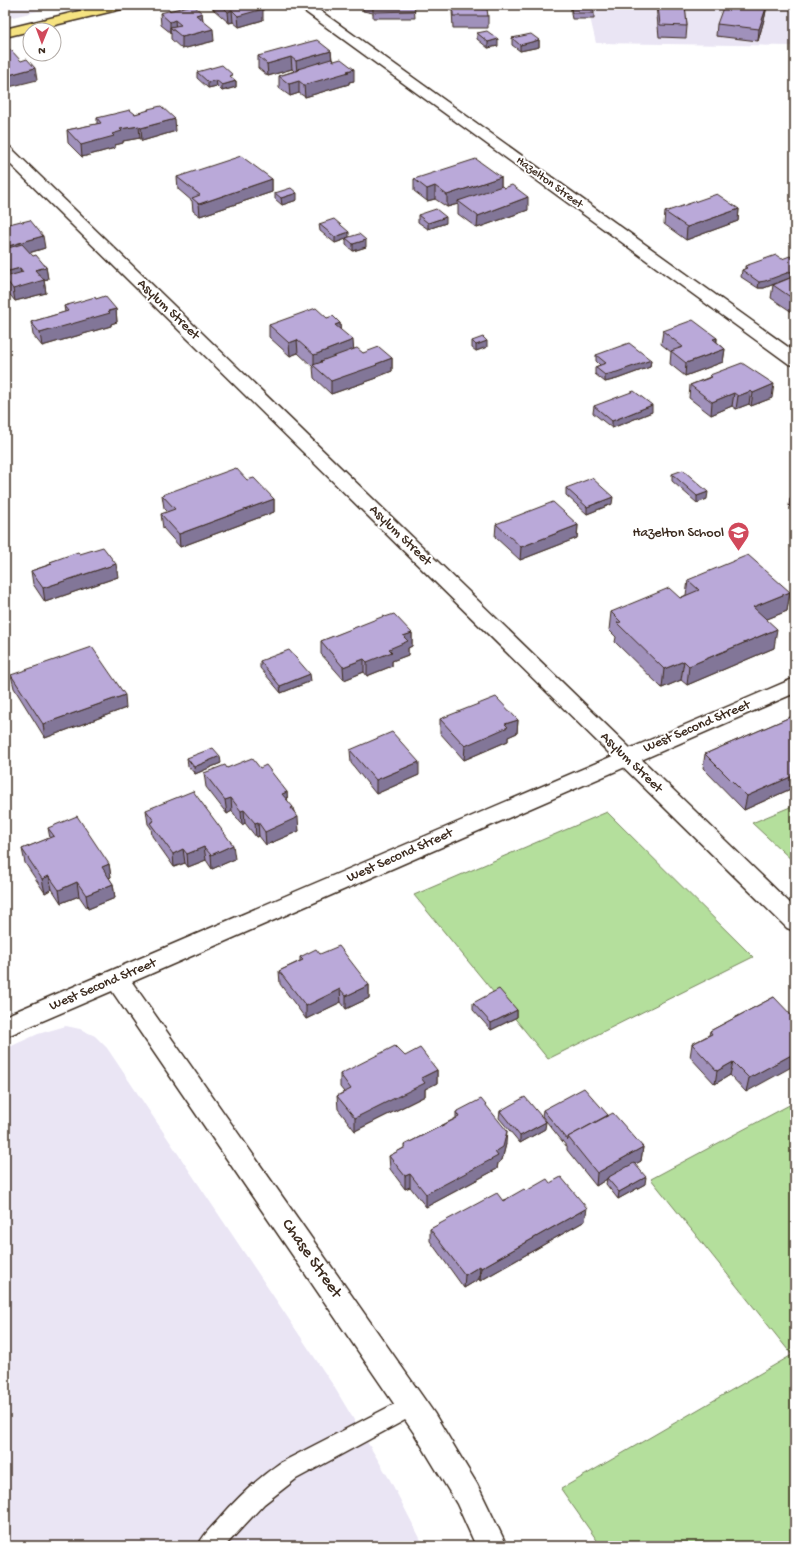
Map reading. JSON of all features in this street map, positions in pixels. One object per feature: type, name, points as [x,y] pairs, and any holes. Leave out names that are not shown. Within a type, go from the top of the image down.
[{"type":"main road","points":[[5,33],[121,5]]},
{"type":"street","name":"Hazelton Street","points":[[304,5],[795,360]]},
{"type":"street","name":"Asylum Street","points":[[5,150],[795,922]]},
{"type":"street","name":"West Second Street","points":[[5,1027],[795,685]]},
{"type":"street","name":"Chase Street","points":[[117,979],[412,1405],[448,1461],[474,1507],[492,1546]]},
{"type":"lane","points":[[210,1546],[253,1498],[270,1483],[288,1471],[412,1405]]},
{"type":"shaded area","points":[[5,5],[62,5],[5,19]]},
{"type":"shaded area","points":[[587,5],[782,5],[795,13],[795,46],[596,43]]},
{"type":"shaded area","points":[[66,1026],[80,1029],[95,1036],[107,1048],[333,1385],[390,1480],[424,1546],[5,1546],[5,1049],[38,1034]]},
{"type":"green space","points":[[795,805],[795,863],[752,823]]},
{"type":"green space","points":[[607,812],[753,957],[548,1059],[414,895]]},
{"type":"green space","points":[[795,1102],[795,1537],[780,1546],[601,1546],[561,1489],[792,1355],[651,1179]]},
{"type":"building","points":[[193,5],[202,13],[196,15],[213,29],[182,37],[170,27],[181,25],[175,20],[170,22],[160,13]]},
{"type":"building","points":[[221,5],[258,5],[263,9],[238,16],[232,10],[228,12]]},
{"type":"building","points":[[364,5],[414,5],[415,11],[373,12],[373,7]]},
{"type":"building","points":[[453,5],[482,5],[482,9],[487,9],[488,16],[453,16]]},
{"type":"building","points":[[658,5],[685,5],[687,26],[660,25]]},
{"type":"building","points":[[724,5],[767,5],[759,29],[717,24]]},
{"type":"building","points":[[571,8],[594,8],[594,13],[572,13]]},
{"type":"building","points":[[487,31],[498,39],[488,42],[477,33]]},
{"type":"building","points":[[531,34],[539,40],[520,45],[512,38]]},
{"type":"building","points":[[317,40],[331,51],[296,61],[291,57],[267,64],[258,56],[309,42]]},
{"type":"building","points":[[6,47],[11,50],[22,62],[30,62],[35,68],[5,76]]},
{"type":"building","points":[[331,59],[334,61],[341,59],[354,69],[347,71],[349,72],[304,85],[299,81],[289,84],[279,76],[299,70],[298,69]]},
{"type":"building","points":[[222,65],[233,75],[230,76],[236,81],[222,85],[216,80],[208,82],[197,72]]},
{"type":"building","points":[[161,106],[175,119],[141,128],[139,126],[120,129],[122,131],[112,134],[114,136],[81,145],[67,130],[101,123],[97,118],[130,110],[135,114]]},
{"type":"building","points":[[241,156],[272,179],[199,204],[192,198],[200,195],[177,177]]},
{"type":"building","points":[[476,159],[501,177],[447,195],[435,186],[427,189],[414,179]]},
{"type":"building","points":[[512,185],[528,197],[478,216],[458,201],[502,186],[504,188]]},
{"type":"building","points":[[291,188],[297,193],[281,198],[275,193]]},
{"type":"building","points":[[717,194],[739,209],[687,227],[665,212]]},
{"type":"building","points":[[436,209],[446,217],[428,223],[418,215]]},
{"type":"building","points":[[334,219],[349,232],[335,237],[319,224]]},
{"type":"building","points":[[30,220],[43,236],[5,247],[5,225]]},
{"type":"building","points":[[359,234],[366,240],[353,244],[346,238]]},
{"type":"building","points":[[22,244],[33,256],[36,255],[46,267],[35,270],[44,280],[13,289],[5,277],[23,272],[20,268],[5,272],[5,249]]},
{"type":"building","points":[[776,255],[782,259],[790,256],[795,260],[795,270],[759,282],[742,270],[747,268],[745,266]]},
{"type":"building","points":[[795,276],[795,300],[773,285]]},
{"type":"building","points":[[105,296],[116,309],[108,311],[110,313],[40,333],[31,322],[68,311],[64,306],[95,297],[96,299]]},
{"type":"building","points":[[316,308],[327,318],[333,316],[340,323],[335,325],[353,340],[314,355],[297,340],[289,343],[269,325]]},
{"type":"building","points":[[693,320],[717,338],[713,339],[725,349],[686,363],[671,351],[683,347],[663,331]]},
{"type":"building","points":[[483,337],[487,341],[476,345],[472,341]]},
{"type":"building","points":[[629,343],[651,360],[605,375],[595,367],[606,363],[596,355]]},
{"type":"building","points":[[379,347],[392,358],[376,364],[377,365],[331,381],[313,365],[357,348],[363,353]]},
{"type":"building","points":[[742,363],[774,384],[753,393],[751,391],[738,396],[734,393],[712,402],[690,385],[712,377],[710,375]]},
{"type":"building","points":[[634,391],[652,405],[612,421],[594,406]]},
{"type":"building","points":[[236,468],[247,480],[254,478],[274,499],[179,534],[161,514],[175,509],[162,495]]},
{"type":"building","points":[[683,470],[708,492],[697,496],[672,474]]},
{"type":"building","points":[[592,478],[613,497],[587,507],[566,488]]},
{"type":"building","points":[[795,497],[795,503],[790,499]]},
{"type":"building","points":[[553,502],[578,525],[521,547],[496,524]]},
{"type":"building","points":[[103,547],[116,564],[43,588],[31,571],[52,564],[50,562],[78,552],[80,554]]},
{"type":"building","points":[[748,555],[790,592],[753,607],[777,629],[689,666],[684,661],[664,669],[617,623],[621,622],[611,612],[669,588],[680,598],[699,590],[688,580]]},
{"type":"building","points":[[394,614],[412,633],[403,636],[408,641],[389,649],[392,652],[367,662],[364,659],[343,667],[321,641],[384,616]]},
{"type":"building","points":[[92,647],[125,695],[43,724],[11,675]]},
{"type":"building","points":[[289,650],[310,674],[280,686],[260,661]]},
{"type":"building","points":[[496,697],[518,720],[505,724],[508,727],[465,746],[440,719]]},
{"type":"building","points":[[795,715],[795,775],[747,796],[705,754]]},
{"type":"building","points":[[392,732],[419,762],[376,780],[350,750]]},
{"type":"building","points":[[213,748],[220,756],[194,767],[187,758]]},
{"type":"building","points":[[252,758],[260,768],[266,765],[287,792],[282,794],[293,807],[291,808],[298,817],[265,832],[258,822],[255,823],[244,810],[241,811],[231,798],[225,800],[204,773],[225,765],[227,768]]},
{"type":"building","points":[[193,791],[233,845],[211,855],[204,847],[187,854],[183,849],[173,854],[150,823],[154,821],[146,810]]},
{"type":"building","points":[[77,816],[109,864],[102,867],[113,884],[86,895],[77,882],[59,890],[49,876],[42,879],[22,849],[54,836],[48,828]]},
{"type":"building","points":[[339,946],[369,985],[346,996],[340,989],[306,1006],[279,971],[303,960],[300,957],[316,949],[320,954]]},
{"type":"building","points":[[499,989],[517,1010],[491,1023],[473,1003]]},
{"type":"building","points":[[774,997],[795,1019],[795,1053],[749,1078],[733,1062],[717,1071],[692,1044],[712,1034],[710,1031]]},
{"type":"building","points":[[395,1046],[405,1056],[420,1048],[437,1070],[421,1078],[425,1083],[355,1118],[337,1096],[351,1089],[340,1074]]},
{"type":"building","points":[[584,1088],[608,1115],[568,1137],[568,1140],[543,1110]]},
{"type":"building","points":[[525,1097],[546,1122],[520,1136],[500,1111]]},
{"type":"building","points":[[481,1099],[507,1131],[503,1147],[495,1152],[498,1156],[426,1194],[410,1174],[405,1176],[389,1156],[406,1147],[404,1145],[459,1117],[456,1112]]},
{"type":"building","points":[[613,1113],[643,1147],[597,1173],[568,1137]]},
{"type":"building","points":[[634,1163],[646,1177],[619,1192],[607,1178]]},
{"type":"building","points":[[561,1177],[587,1208],[481,1268],[480,1266],[465,1275],[430,1229],[497,1193],[503,1201],[524,1189],[526,1191],[547,1179],[550,1183]]},
{"type":"place","name":"Hazelton School","points":[[739,552]]}]
